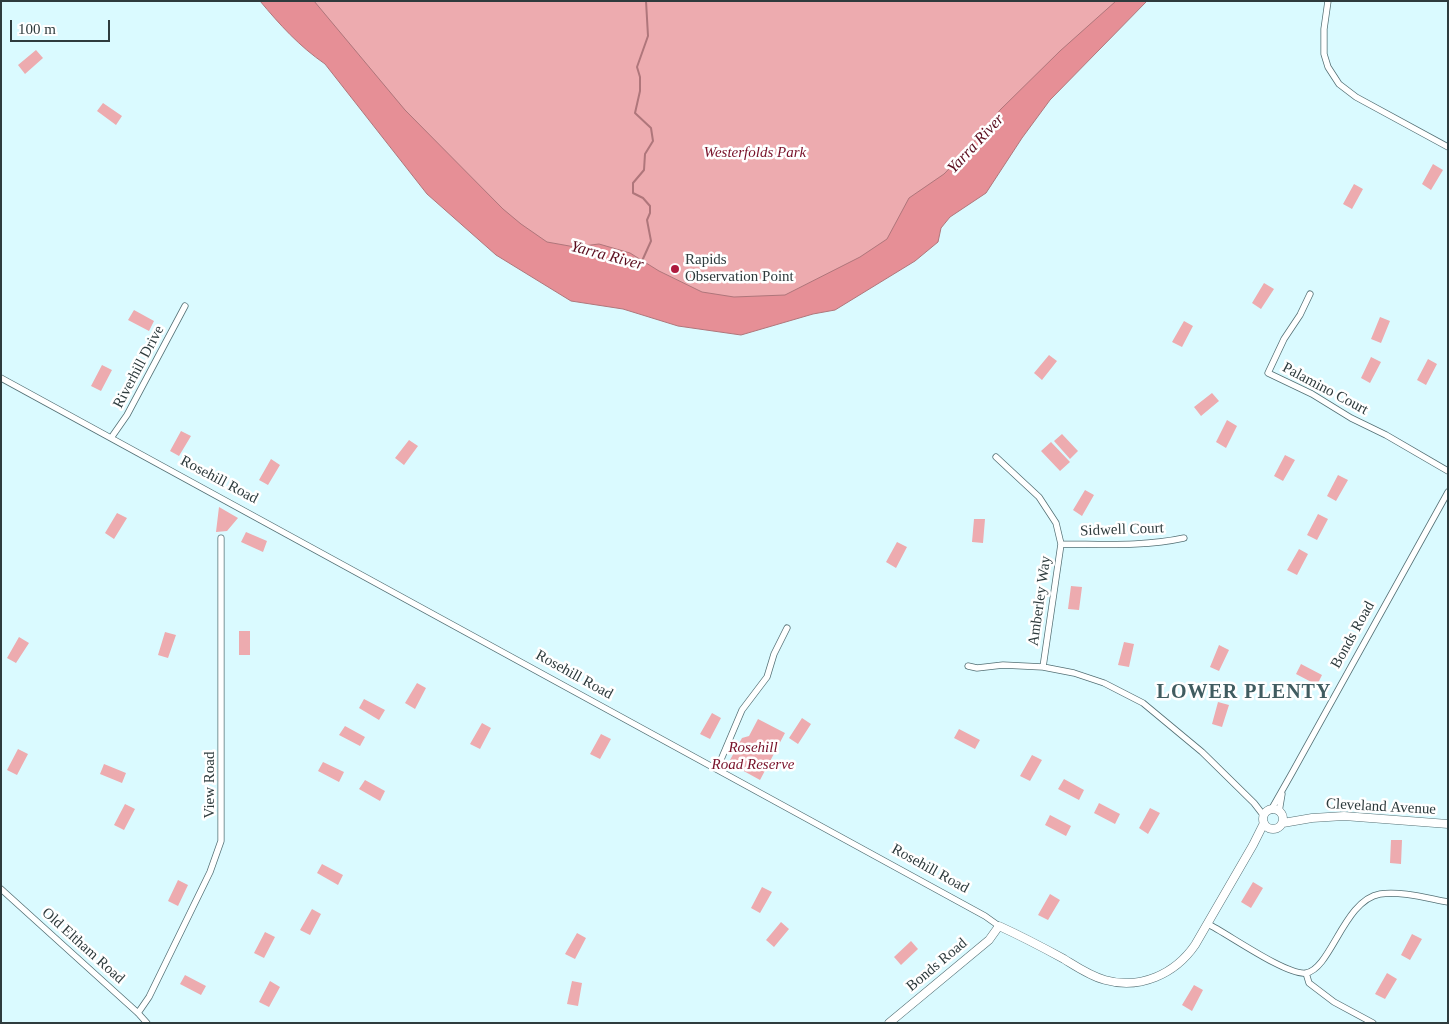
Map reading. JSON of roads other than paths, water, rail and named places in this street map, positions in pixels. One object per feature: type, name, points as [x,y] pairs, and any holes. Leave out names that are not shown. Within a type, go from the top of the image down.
[{"type":"street","points":[[1328,1],[1324,41],[1326,61],[1339,84],[1356,97],[1448,147]]},
{"type":"street","name":"Palamino Court","points":[[1310,294],[1300,315],[1284,339],[1268,373],[1312,394],[1351,418],[1386,435],[1448,471]]},
{"type":"street","name":"Riverhill Drive","points":[[111,438],[127,415],[185,306]]},
{"type":"street","name":"Rosehill Road","points":[[1,378],[985,916],[999,926],[1017,933],[1096,977],[1116,982],[1138,981]]},
{"type":"street","name":"Amberley Way","points":[[996,457],[1038,497],[1056,523],[1061,544],[1043,667],[1074,673],[1104,683],[1143,703],[1202,752],[1267,818]]},
{"type":"street","name":"Bonds Road","points":[[1138,981],[1161,975],[1180,964],[1187,957],[1208,924],[1448,492]]},
{"type":"street","name":"View Road","points":[[138,1013],[149,997],[210,872],[221,841],[222,538]]},
{"type":"street","name":"Sidwell Court","points":[[1061,544],[1141,544],[1160,543],[1184,538]]},
{"type":"street","points":[[717,769],[742,710],[767,677],[774,654],[786,628]]},
{"type":"street","points":[[968,666],[977,668],[1002,665],[1043,667]]},
{"type":"street","name":"Bonds Road","points":[[1282,792],[1282,816]]},
{"type":"street","points":[[1267,818],[1276,829],[1282,816]]},
{"type":"street","name":"Cleveland Avenue","points":[[1267,818],[1282,816],[1312,818],[1344,816],[1448,824]]},
{"type":"street","name":"Old Eltham Road","points":[[1,888],[147,1023]]},
{"type":"street","points":[[1208,924],[1289,970],[1306,973],[1320,962],[1358,905],[1367,899],[1378,894],[1396,894],[1448,902]]},
{"type":"street","name":"Bonds Road","points":[[890,1023],[984,945],[999,926]]},
{"type":"street","points":[[1306,973],[1310,983],[1334,1002],[1373,1023]]},
{"type":"water","name":"Yarra River","points":[[260,1],[314,1],[405,110],[503,209],[547,242],[575,247],[599,244],[630,253],[659,271],[702,292],[734,297],[785,295],[860,257],[887,239],[909,198],[944,174],[969,148],[1000,110],[1060,51],[1116,1],[1147,1],[1050,100],[1022,138],[986,193],[950,217],[941,228],[938,242],[915,261],[835,310],[813,314],[741,335],[678,326],[623,309],[571,301],[496,255],[427,194],[325,64],[290,35]]},
{"type":"waterway","name":"Yarra River","points":[[642,261],[651,241],[647,220],[650,206],[643,198],[633,193],[633,183],[644,170],[645,154],[653,141],[651,128],[635,113],[640,91],[640,77],[637,67],[648,36],[646,1]]},
{"type":"place","name":"Rapids Observation Point","points":[[675,269]]},
{"type":"district","name":"LOWER PLENTY","points":[[1244,693]]},
{"type":"park label","name":"Westerfolds Park","points":[[755,153]]},
{"type":"park label","name":"Rosehill Road Reserve","points":[[753,756]]}]
